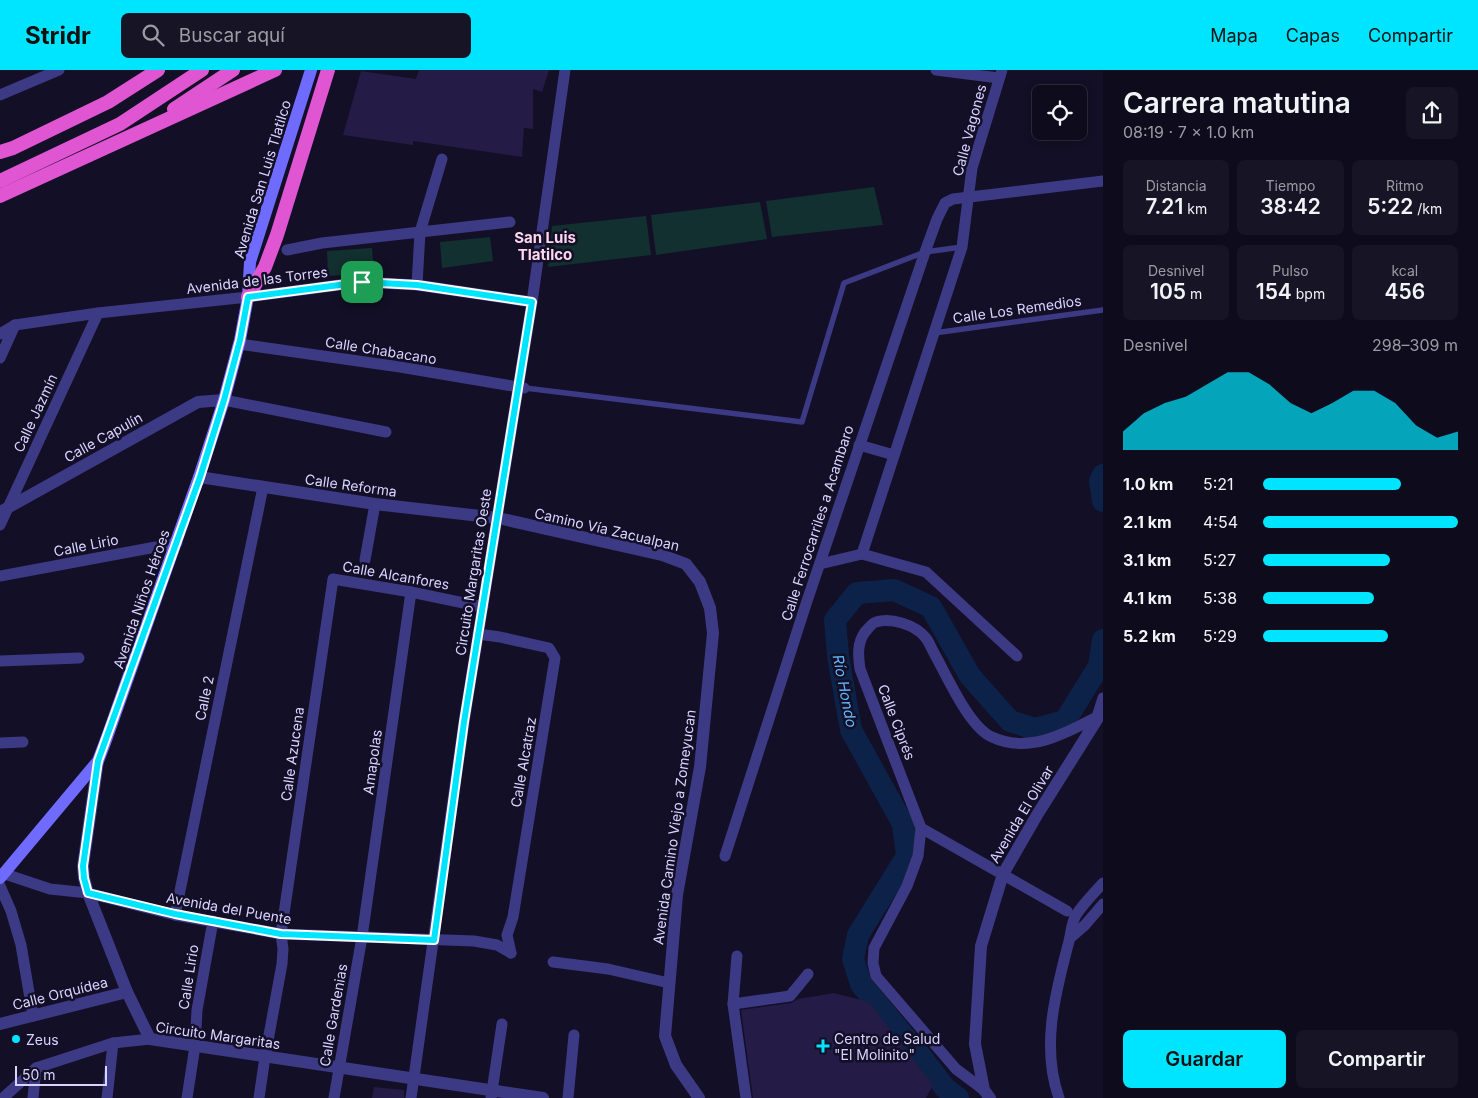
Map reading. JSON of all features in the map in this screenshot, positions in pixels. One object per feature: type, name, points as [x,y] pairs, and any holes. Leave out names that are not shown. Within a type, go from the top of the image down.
[{"type":"highway","points":[[7,150],[108,102],[158,70]]},
{"type":"highway","points":[[0,181],[120,124],[202,70]]},
{"type":"highway","points":[[138,133],[233,70]]},
{"type":"highway","points":[[0,196],[275,70]]},
{"type":"highway","points":[[248,297],[265,267],[277,235],[328,70]]},
{"type":"main road","name":"Avenida San Luis Tlatilco","points":[[248,297],[250,262],[311,70]]},
{"type":"main road","name":"Avenida Niños Héroes","points":[[2,879],[98,761],[200,477],[239,344],[248,297]]},
{"type":"street","points":[[0,95],[59,70]]},
{"type":"street","name":"Circuito Margaritas Oeste","points":[[414,1079],[464,722],[521,388],[565,70]]},
{"type":"street","points":[[936,70],[1000,74]]},
{"type":"street","name":"Calle Vagones","points":[[968,198],[972,168],[1000,74]]},
{"type":"street","points":[[417,285],[420,232],[442,159]]},
{"type":"street","points":[[862,554],[962,247],[968,198],[1103,181]]},
{"type":"street","name":"Calle Ferrocarriles a Acambaro","points":[[725,856],[859,444],[937,219],[945,203],[953,199],[968,198]]},
{"type":"street","name":"Avenida de las Torres","points":[[287,250],[322,243],[510,222]]},
{"type":"street","name":"Avenida de las Torres","points":[[15,325],[98,313],[248,297],[362,282],[417,285],[532,302]]},
{"type":"street","name":"Calle Jazmín","points":[[0,525],[2,506],[98,313]]},
{"type":"street","points":[[0,334],[15,325]]},
{"type":"street","points":[[0,358],[15,325]]},
{"type":"street","name":"Calle Chabacano","points":[[239,344],[400,367],[521,388]]},
{"type":"street","points":[[224,400],[386,432]]},
{"type":"street","name":"Calle Capulín","points":[[2,506],[198,402],[224,400]]},
{"type":"street","points":[[859,444],[894,455]]},
{"type":"street","name":"Calle Reforma","points":[[200,477],[375,504],[498,518]]},
{"type":"street","name":"Calle 2","points":[[175,914],[263,487]]},
{"type":"street","points":[[365,560],[375,504]]},
{"type":"street","name":"Camino Vía Zacualpan","points":[[498,518],[662,554],[686,564],[700,582]]},
{"type":"street","name":"Calle Lirio","points":[[0,576],[177,543]]},
{"type":"street","points":[[820,564],[862,554],[926,572],[1017,656]]},
{"type":"street","name":"Calle Alcanfores","points":[[333,579],[412,592],[483,607]]},
{"type":"street","name":"Calle Azucena","points":[[259,1098],[282,964],[281,934],[333,579]]},
{"type":"street","name":"Avenida Camino Viejo a Zomeyucan","points":[[699,1098],[676,1065],[665,1036],[677,895],[700,766],[713,633],[710,608],[700,582]]},
{"type":"street","name":"Amapolas","points":[[362,937],[412,592]]},
{"type":"street","name":"Calle Ciprés","points":[[987,1094],[956,1069],[876,976],[873,963],[874,948],[907,886],[918,856],[921,828],[860,669],[858,651],[864,634],[874,622],[888,620],[905,624],[925,636],[972,720],[991,737],[1011,742],[1032,744],[1064,735],[1100,713]]},
{"type":"street","name":"Calle Alcatraz","points":[[478,634],[500,636],[548,648],[555,658],[513,917],[507,935],[511,953]]},
{"type":"street","points":[[0,661],[79,658]]},
{"type":"street","points":[[1100,713],[1103,698]]},
{"type":"street","name":"Avenida El Olivar","points":[[987,1094],[976,1044],[981,946],[1003,874],[1036,815],[1100,713]]},
{"type":"street","points":[[0,743],[23,742]]},
{"type":"street","points":[[98,761],[83,866],[84,878],[88,893],[128,992],[150,1039]]},
{"type":"street","points":[[921,828],[1067,912]]},
{"type":"street","points":[[2,879],[21,945],[33,1016]]},
{"type":"street","name":"Avenida del Puente","points":[[2,879],[50,889],[88,893],[175,914],[281,934],[474,941],[497,945],[511,953]]},
{"type":"street","points":[[1059,1098],[1054,1082],[1050,1052],[1057,989],[1075,917],[1103,883]]},
{"type":"street","points":[[1070,938],[1085,926],[1103,904]]},
{"type":"street","name":"Calle Lirio","points":[[187,1098],[195,1046],[197,1010],[213,921]]},
{"type":"street","name":"Calle Gardenias","points":[[334,1098],[362,937]]},
{"type":"street","points":[[737,956],[733,1004],[746,1098]]},
{"type":"street","points":[[553,962],[608,969],[669,983]]},
{"type":"street","points":[[733,1004],[790,996],[808,974]]},
{"type":"street","name":"Calle Orquídea","points":[[0,1024],[128,992]]},
{"type":"street","points":[[492,1094],[502,1024]]},
{"type":"street","points":[[568,1098],[574,1035]]},
{"type":"street","name":"Circuito Margaritas","points":[[3,1098],[36,1068],[113,1043],[150,1039],[414,1079],[492,1094],[543,1098]]},
{"type":"street","points":[[107,1098],[113,1043]]},
{"type":"street","points":[[33,1098],[36,1068]]},
{"type":"street","points":[[411,1098],[414,1079]]},
{"type":"lane","points":[[521,388],[802,422],[844,283],[925,252],[962,247]]},
{"type":"lane","name":"Calle Los Remedios","points":[[934,334],[1103,310]]},
{"type":"green space","points":[[874,187],[883,225],[772,237],[766,201]]},
{"type":"green space","points":[[760,202],[767,239],[656,255],[651,215]]},
{"type":"green space","points":[[646,216],[651,255],[548,267],[552,226]]},
{"type":"green space","points":[[490,237],[493,261],[442,268],[440,242]]},
{"type":"green space","points":[[372,248],[374,273],[328,276],[327,251]]},
{"type":"building","points":[[419,70],[549,70],[542,92],[533,89],[533,129],[524,128],[522,157],[413,141],[413,145],[343,135],[361,71],[416,79]]},
{"type":"building","name":"Centro de Salud \"El Molinito\"","points":[[834,993],[869,1002],[933,1085],[926,1098],[753,1098],[741,1010],[791,1003],[798,999]]},
{"type":"building","points":[[374,1087],[404,1090],[404,1098],[372,1098]]},
{"type":"waterway","name":"Río Hondo","points":[[1103,475],[1100,481],[1103,501]]},
{"type":"waterway","name":"Río Hondo","points":[[958,1098],[945,1088],[861,984],[853,959],[858,935],[907,856],[903,824],[851,730],[838,656],[835,620],[857,593],[894,590],[931,607],[970,676],[1010,721],[1035,729],[1065,721],[1099,666],[1103,640]]},
{"type":"place","name":"Zeus","points":[[16,1039]]},
{"type":"place","name":"Centro de Salud \"El Molinito\"","points":[[823,1046]]},
{"type":"district","name":"San Luis Tlatilco","points":[[545,246]]},
{"type":"route","points":[[362,282],[417,285],[532,302],[464,722],[434,940],[281,934],[175,914],[88,893],[83,866],[98,761],[200,477],[240,340],[248,297],[362,282]]}]
